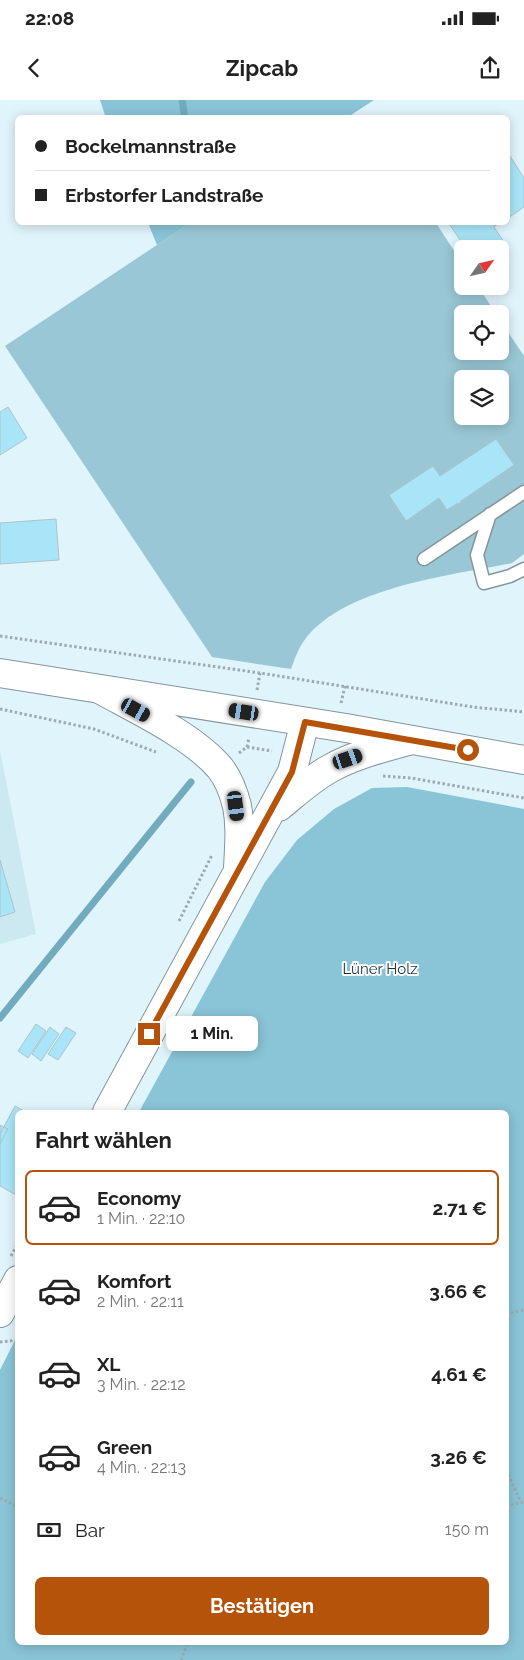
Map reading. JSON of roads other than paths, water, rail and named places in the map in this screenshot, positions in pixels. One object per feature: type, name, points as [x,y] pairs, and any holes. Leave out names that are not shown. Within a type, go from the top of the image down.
[{"type":"street","points":[[0,673],[305,722],[524,760]]},
{"type":"street","points":[[101,690],[171,729],[220,768],[231,788],[236,806],[239,828],[238,871]]},
{"type":"street","points":[[108,1110],[292,772],[305,722]]},
{"type":"street","points":[[269,816],[313,778],[330,768],[348,759],[411,740]]},
{"type":"street","points":[[0,1313],[15,1286]]},
{"type":"lane","points":[[424,559],[524,492]]},
{"type":"lane","points":[[490,514],[477,555],[484,583],[510,576],[524,569]]},
{"type":"waterway","points":[[182,100],[184,115]]},
{"type":"waterway","points":[[0,1018],[191,782]]},
{"type":"park label","name":"Lüner Holz","points":[[380,969]]}]
